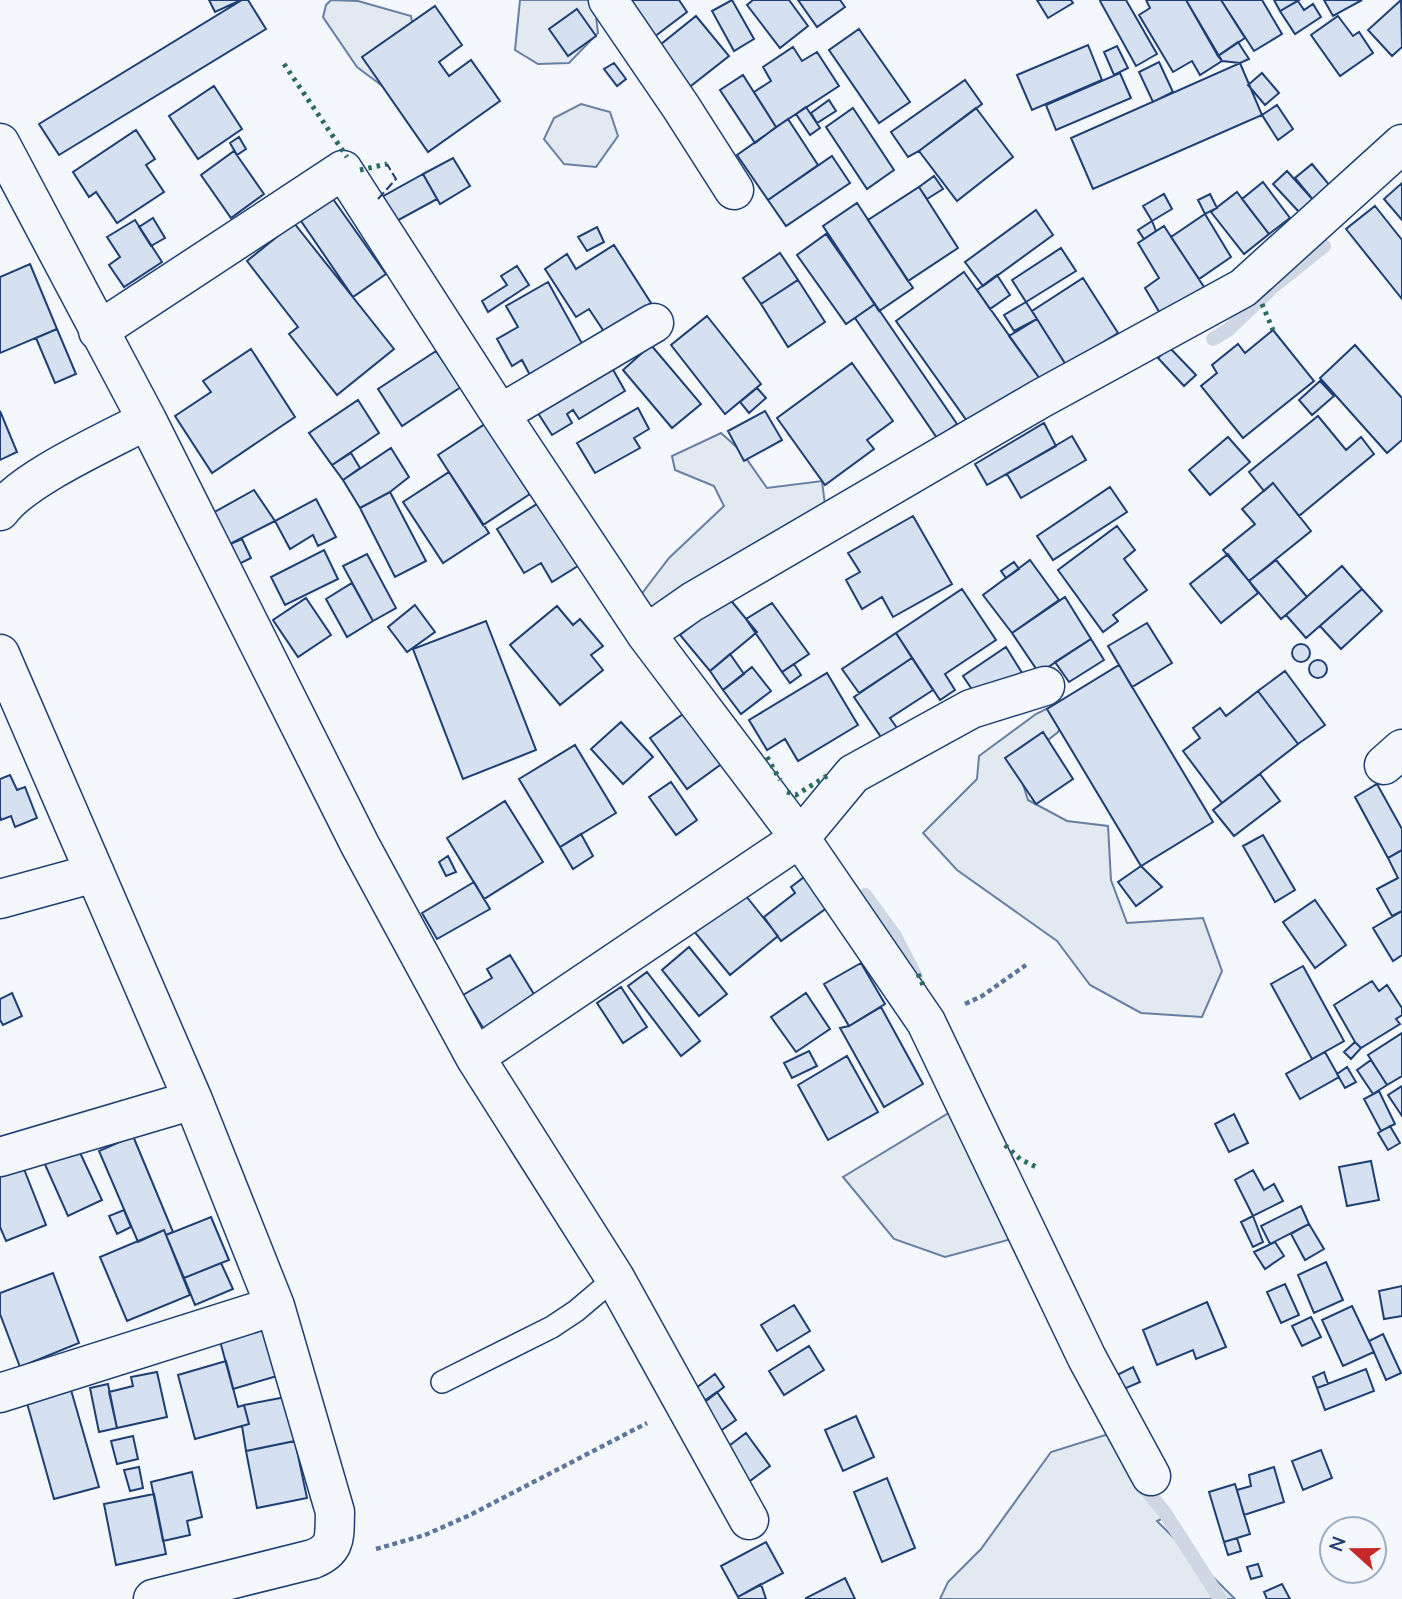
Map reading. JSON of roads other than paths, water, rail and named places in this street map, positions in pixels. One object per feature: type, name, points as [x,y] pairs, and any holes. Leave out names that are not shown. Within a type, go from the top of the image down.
[{"type":"street","points":[[608,0],[734,190]]},
{"type":"street","points":[[0,143],[146,421],[360,845],[475,1057],[615,1278],[750,1520]]},
{"type":"street","points":[[646,634],[692,602],[1040,399],[1243,288],[1402,144]]},
{"type":"street","points":[[97,331],[343,170],[646,634],[800,838],[926,1022],[1087,1358],[1151,1476]]},
{"type":"street","points":[[500,414],[654,323]]},
{"type":"street","points":[[0,511],[6,502],[53,470],[146,421]]},
{"type":"street","points":[[0,654],[193,1100],[275,1306],[335,1512],[333,1541],[326,1553],[313,1559],[153,1599]]},
{"type":"street","points":[[475,1057],[800,838],[853,774],[971,709],[1045,686]]},
{"type":"street","points":[[0,899],[95,873]]},
{"type":"street","points":[[0,1157],[193,1100]]},
{"type":"street","points":[[0,1393],[275,1306]]},
{"type":"lane","points":[[442,1382],[552,1327],[576,1311],[615,1278]]},
{"type":"waterway","points":[[1213,339],[1228,330],[1274,286],[1324,246]]},
{"type":"waterway","points":[[865,895],[895,936],[916,977]]},
{"type":"waterway","points":[[1140,1482],[1165,1513],[1220,1599]]}]
